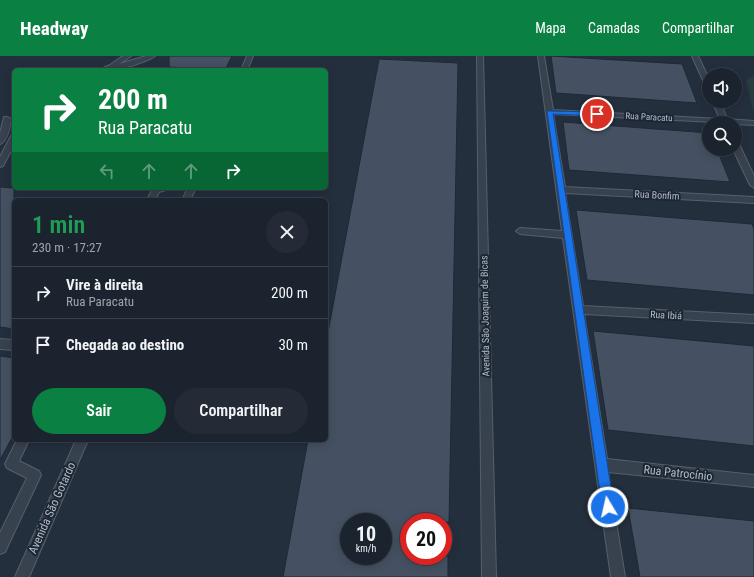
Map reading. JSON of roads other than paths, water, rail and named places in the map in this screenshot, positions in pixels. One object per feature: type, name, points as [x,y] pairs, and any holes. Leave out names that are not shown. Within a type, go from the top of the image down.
[{"type":"lane","points":[[107,68],[128,56]]},
{"type":"lane","points":[[113,68],[127,65],[152,56]]},
{"type":"lane","points":[[245,68],[250,56]]},
{"type":"lane","name":"Avenida São Joaquim de Bicas","points":[[480,56],[489,577]]},
{"type":"lane","points":[[541,56],[618,577]]},
{"type":"lane","points":[[694,56],[702,72]]},
{"type":"lane","name":"Rua Paracatu","points":[[549,112],[702,121]]},
{"type":"lane","points":[[0,142],[6,128],[3,121],[12,115]]},
{"type":"lane","name":"Rua Paracatu","points":[[742,123],[754,123]]},
{"type":"lane","points":[[0,164],[12,142]]},
{"type":"lane","points":[[740,156],[754,186]]},
{"type":"lane","name":"Rua Bonfim","points":[[561,190],[754,200]]},
{"type":"lane","points":[[520,231],[567,235]]},
{"type":"lane","name":"Rua Ibiá","points":[[579,310],[754,319]]},
{"type":"lane","points":[[0,344],[12,345]]},
{"type":"lane","points":[[0,547],[35,475],[11,464],[22,442]]},
{"type":"lane","name":"Avenida São Gotardo","points":[[22,577],[81,442]]},
{"type":"lane","name":"Rua Patrocínio","points":[[602,465],[754,481]]}]
